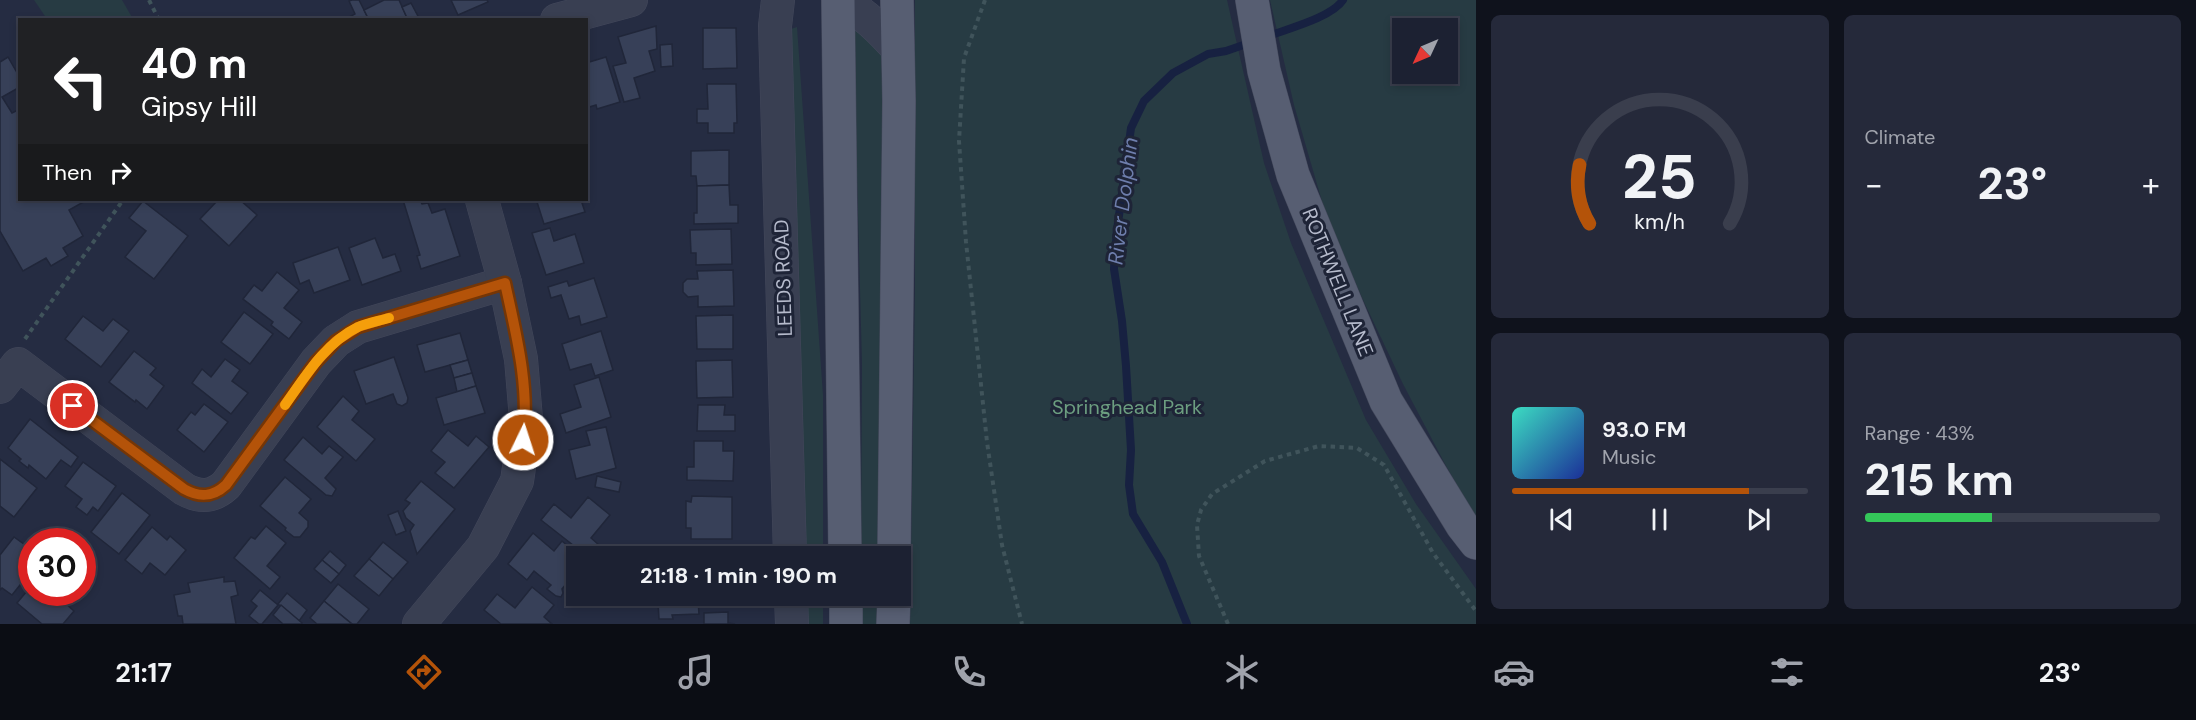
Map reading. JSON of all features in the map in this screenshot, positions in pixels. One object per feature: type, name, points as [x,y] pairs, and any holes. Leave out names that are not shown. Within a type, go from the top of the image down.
[{"type":"main road","points":[[839,0],[845,546]]},
{"type":"main road","points":[[894,546],[899,101],[897,0]]},
{"type":"main road","name":"ROTHWELL LANE","points":[[1253,6],[1264,71],[1293,175],[1386,400],[1462,525],[1476,543]]},
{"type":"main road","points":[[846,606],[846,624]]},
{"type":"main road","points":[[894,606],[894,624]]},
{"type":"street","points":[[545,0],[556,18]]},
{"type":"street","points":[[561,18],[631,0]]},
{"type":"street","name":"LEEDS ROAD","points":[[778,0],[776,26],[790,546]]},
{"type":"street","points":[[839,0],[859,10],[878,26],[898,49]]},
{"type":"street","points":[[419,624],[483,547],[517,481],[526,419],[521,359],[505,283],[482,201]]},
{"type":"street","points":[[9,376],[184,489],[202,496],[211,495],[226,485],[316,362],[336,341],[358,327],[505,283]]},
{"type":"street","points":[[791,606],[792,624]]},
{"type":"path","points":[[149,0],[158,18]]},
{"type":"path","points":[[985,0],[964,58],[959,141],[966,242],[987,442],[1002,545],[1022,624]]},
{"type":"path","points":[[9,376],[17,350],[122,201]]},
{"type":"path","points":[[1228,624],[1198,556],[1197,525],[1201,510],[1212,494],[1265,461],[1319,446],[1357,448],[1384,465],[1433,553],[1476,611]]},
{"type":"green space","points":[[34,0],[122,0],[132,18],[46,18]]},
{"type":"green space","name":"Springhead Park","points":[[915,0],[1227,0],[1264,163],[1291,243],[1366,420],[1416,504],[1476,589],[1476,624],[910,624],[915,287]]},
{"type":"green space","points":[[1270,0],[1476,0],[1476,518],[1403,384],[1326,215],[1294,105]]},
{"type":"green space","points":[[853,25],[882,55],[885,187],[883,546],[861,546],[862,364]]},
{"type":"green space","points":[[797,27],[823,395],[823,546],[805,546],[788,30]]},
{"type":"green space","points":[[798,606],[823,606],[823,624],[798,624]]},
{"type":"green space","points":[[861,606],[882,606],[882,624],[861,624]]},
{"type":"building","points":[[359,0],[368,18],[348,18],[355,14],[349,1]]},
{"type":"building","points":[[384,0],[399,0],[407,18],[368,18],[364,10]]},
{"type":"building","points":[[451,0],[487,0],[488,2],[458,15]]},
{"type":"building","points":[[411,3],[419,18],[407,18],[402,7]]},
{"type":"building","points":[[656,26],[657,49],[649,51],[655,71],[634,78],[640,98],[624,102],[613,66],[626,63],[618,37]]},
{"type":"building","points":[[703,28],[736,28],[737,68],[703,69]]},
{"type":"building","points":[[672,44],[673,66],[661,67],[660,45]]},
{"type":"building","points":[[8,57],[18,74],[18,88],[2,97],[12,113],[18,110],[18,201],[85,201],[69,210],[83,236],[63,248],[68,256],[51,266],[46,258],[23,271],[0,231],[0,62]]},
{"type":"building","points":[[606,57],[620,102],[597,109],[596,105],[588,107],[588,62]]},
{"type":"building","points":[[707,84],[736,84],[737,123],[734,123],[734,133],[708,133],[708,123],[697,123],[697,109],[708,109]]},
{"type":"building","points":[[729,150],[729,185],[697,186],[696,176],[691,176],[691,151]]},
{"type":"building","points":[[729,185],[730,205],[738,205],[738,223],[694,224],[694,213],[697,213],[697,186]]},
{"type":"building","points":[[143,201],[188,236],[154,279],[125,257],[146,231],[129,218]]},
{"type":"building","points":[[217,201],[241,201],[257,215],[229,246],[200,219]]},
{"type":"building","points":[[403,201],[428,203],[432,213],[445,209],[460,256],[421,269],[417,256],[420,255]]},
{"type":"building","points":[[581,201],[585,212],[544,224],[537,202]]},
{"type":"building","points":[[550,228],[554,241],[575,234],[584,263],[546,275],[532,233]]},
{"type":"building","points":[[731,229],[732,264],[696,265],[696,253],[691,253],[690,230]]},
{"type":"building","points":[[375,238],[383,258],[395,254],[401,271],[362,285],[349,248]]},
{"type":"building","points":[[338,247],[350,280],[314,293],[309,280],[300,284],[293,263]]},
{"type":"building","points":[[733,270],[734,306],[698,307],[698,296],[688,297],[683,292],[683,283],[687,279],[698,279],[697,271]]},
{"type":"building","points":[[277,272],[299,290],[284,308],[302,322],[289,339],[271,325],[273,322],[243,299],[254,285],[262,291]]},
{"type":"building","points":[[594,278],[607,317],[581,325],[579,316],[569,319],[561,295],[551,298],[548,287],[567,281],[569,286]]},
{"type":"building","points":[[244,312],[273,334],[250,364],[221,342]]},
{"type":"building","points":[[733,315],[733,349],[697,349],[696,316]]},
{"type":"building","points":[[83,316],[103,331],[113,319],[129,331],[101,367],[65,339]]},
{"type":"building","points":[[601,331],[613,370],[595,376],[591,364],[570,370],[562,344]]},
{"type":"building","points":[[460,333],[468,360],[425,372],[417,345]]},
{"type":"building","points":[[134,351],[156,368],[150,375],[164,386],[147,409],[109,382]]},
{"type":"building","points":[[394,357],[408,398],[407,403],[402,406],[397,404],[393,394],[366,404],[354,371]]},
{"type":"building","points":[[225,359],[240,370],[232,381],[248,393],[231,414],[192,383],[202,369],[211,377]]},
{"type":"building","points":[[468,360],[472,373],[454,378],[450,365]]},
{"type":"building","points":[[732,360],[733,397],[697,398],[696,361]]},
{"type":"building","points":[[472,373],[476,386],[457,392],[454,378]]},
{"type":"building","points":[[599,377],[611,417],[566,433],[560,414],[581,407],[574,385]]},
{"type":"building","points":[[476,386],[485,413],[444,425],[436,398]]},
{"type":"building","points":[[343,396],[359,411],[352,420],[375,439],[356,461],[317,427]]},
{"type":"building","points":[[204,404],[228,422],[204,452],[177,430],[191,412],[195,415]]},
{"type":"building","points":[[698,405],[725,405],[724,415],[735,415],[735,431],[697,431]]},
{"type":"building","points":[[30,419],[78,457],[71,467],[61,460],[46,479],[29,465],[28,468],[19,461],[21,459],[8,448]]},
{"type":"building","points":[[606,427],[616,468],[576,479],[569,450],[590,445],[586,431]]},
{"type":"building","points":[[448,430],[468,446],[476,436],[489,447],[454,488],[435,473],[445,462],[431,451]]},
{"type":"building","points":[[303,437],[322,454],[329,446],[343,457],[325,478],[336,489],[332,496],[326,495],[284,460]]},
{"type":"building","points":[[694,441],[723,441],[723,451],[734,451],[733,481],[687,480],[687,467],[694,467]]},
{"type":"building","points":[[0,459],[37,488],[14,517],[0,506]]},
{"type":"building","points":[[83,462],[116,486],[98,511],[93,507],[87,515],[76,507],[82,499],[65,486]]},
{"type":"building","points":[[597,476],[621,482],[619,492],[595,487]]},
{"type":"building","points":[[285,477],[311,499],[299,513],[308,521],[308,527],[300,537],[294,537],[260,506]]},
{"type":"building","points":[[421,481],[455,509],[417,554],[410,531],[414,525],[406,518],[403,511],[410,503],[405,500]]},
{"type":"building","points":[[122,493],[150,515],[119,554],[96,536],[94,528]]},
{"type":"building","points":[[692,496],[732,497],[732,539],[691,539],[691,528],[686,528],[686,501],[691,502]]},
{"type":"building","points":[[588,497],[610,515],[591,538],[598,546],[574,546],[541,520],[554,504],[571,518]]},
{"type":"building","points":[[398,511],[406,531],[396,535],[388,515]]},
{"type":"building","points":[[266,526],[286,543],[267,566],[280,577],[270,589],[234,558],[251,537],[255,539]]},
{"type":"building","points":[[152,527],[167,540],[170,536],[186,550],[165,575],[150,563],[142,574],[125,560]]},
{"type":"building","points":[[533,533],[554,551],[562,541],[568,546],[566,584],[562,589],[561,597],[547,589],[551,585],[534,571],[527,580],[508,564]]},
{"type":"building","points":[[14,537],[18,540],[18,588],[12,595],[2,588],[0,590],[0,555]]},
{"type":"building","points":[[383,542],[408,562],[393,579],[369,559]]},
{"type":"building","points":[[330,551],[346,565],[339,574],[322,560]]},
{"type":"building","points":[[369,559],[393,579],[379,596],[354,576]]},
{"type":"building","points":[[322,560],[339,574],[331,583],[314,569]]},
{"type":"building","points":[[224,577],[224,582],[235,581],[238,595],[231,597],[236,624],[183,624],[182,616],[178,616],[174,595],[190,592],[188,583]]},
{"type":"building","points":[[338,584],[369,609],[357,624],[352,624],[324,601]]},
{"type":"building","points":[[532,587],[554,605],[544,617],[552,624],[501,624],[484,610],[497,594],[515,608]]},
{"type":"building","points":[[260,590],[278,605],[262,624],[249,616],[257,606],[251,601]]},
{"type":"building","points":[[287,593],[307,610],[299,621],[278,604]]},
{"type":"building","points":[[324,601],[352,624],[317,624],[310,618]]},
{"type":"building","points":[[281,605],[302,623],[283,624],[273,615]]},
{"type":"building","points":[[21,606],[68,606],[74,611],[63,624],[42,624]]},
{"type":"building","points":[[658,606],[698,606],[699,614],[672,615],[673,619],[659,619]]},
{"type":"building","points":[[728,612],[728,623],[735,624],[704,624],[704,613]]},
{"type":"waterway","name":"River Dolphin","points":[[1266,37],[1319,18],[1343,0]]},
{"type":"waterway","name":"River Dolphin","points":[[1187,624],[1162,562],[1133,514],[1129,485],[1131,450],[1126,366],[1114,269],[1117,230],[1131,128],[1144,101],[1173,73],[1208,54],[1226,51],[1252,42]]},
{"type":"slow traffic","points":[[285,405],[316,362],[336,341],[358,327],[389,318]]},
{"type":"route","points":[[73,406],[184,489],[202,496],[211,495],[226,485],[316,362],[336,341],[358,327],[505,283],[521,359],[526,419],[523,440]]}]
